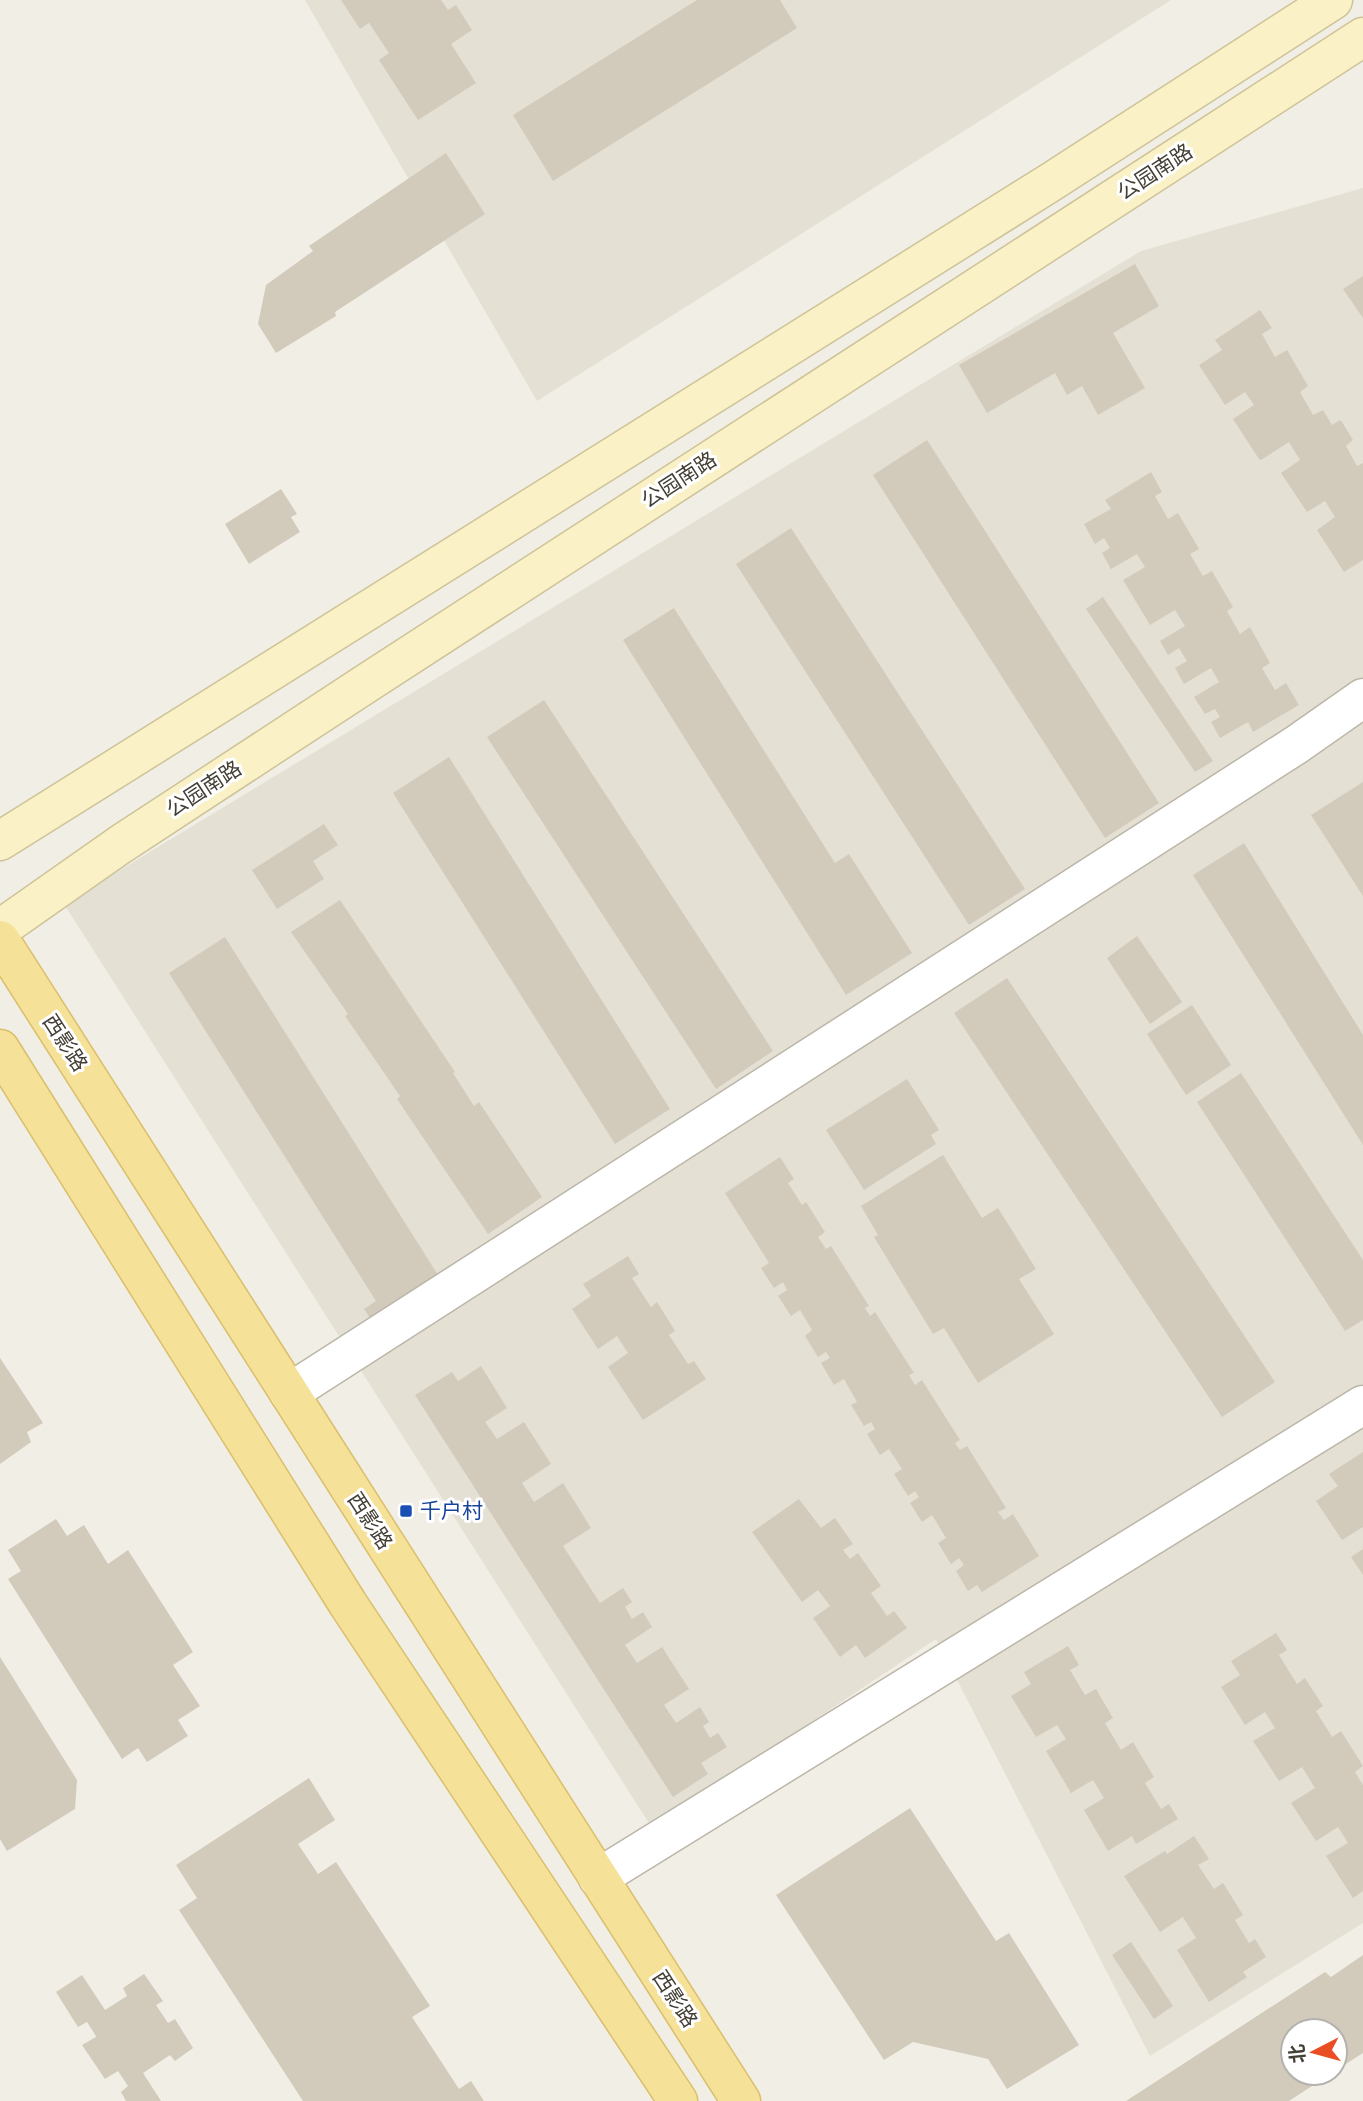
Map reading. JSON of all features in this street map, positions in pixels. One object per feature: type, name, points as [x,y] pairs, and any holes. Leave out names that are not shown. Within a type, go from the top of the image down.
[{"type":"main road","points":[[0,841],[968,235],[1333,0]]},
{"type":"main road","name":"公园南路","points":[[0,929],[121,844],[359,688],[1363,37]]},
{"type":"main road","name":"西影路","points":[[0,940],[741,2101]]},
{"type":"main road","points":[[0,1049],[348,1604],[678,2101]]},
{"type":"street","points":[[289,1393],[1296,745],[1363,698]]},
{"type":"street","points":[[598,1878],[1363,1405]]},
{"type":"shaded area","points":[[305,0],[1171,0],[537,401]]},
{"type":"shaded area","points":[[1363,188],[1363,1923],[1150,2056],[936,1639],[652,1828],[64,904],[1141,251]]},
{"type":"building","points":[[341,0],[441,0],[448,10],[456,5],[472,30],[451,44],[476,83],[418,120],[379,60],[389,53],[369,23],[360,29]]},
{"type":"building","points":[[697,0],[780,0],[797,28],[553,181],[513,115]]},
{"type":"building","points":[[446,153],[485,214],[335,312],[336,316],[276,353],[258,324],[266,285],[313,251],[309,246]]},
{"type":"building","points":[[1135,264],[1159,306],[1113,333],[1145,388],[1098,415],[1082,386],[1067,395],[1055,373],[987,413],[959,365]]},
{"type":"building","points":[[1363,276],[1363,318],[1343,289]]},
{"type":"building","points":[[1260,310],[1272,328],[1262,334],[1275,357],[1287,350],[1308,386],[1300,392],[1313,415],[1323,410],[1332,425],[1340,420],[1353,440],[1346,446],[1357,466],[1363,463],[1363,560],[1344,572],[1317,530],[1335,517],[1325,501],[1307,512],[1281,473],[1300,460],[1289,442],[1259,459],[1233,419],[1254,405],[1245,392],[1225,405],[1199,365],[1222,350],[1215,340]]},
{"type":"building","points":[[927,440],[1159,803],[1105,838],[873,475]]},
{"type":"building","points":[[1151,472],[1162,492],[1155,496],[1168,519],[1178,513],[1199,549],[1190,554],[1203,576],[1212,571],[1233,607],[1227,611],[1240,634],[1250,627],[1270,663],[1262,668],[1275,690],[1286,683],[1299,705],[1253,732],[1248,722],[1220,738],[1211,722],[1220,717],[1215,709],[1205,714],[1194,697],[1219,682],[1211,668],[1184,684],[1175,668],[1187,661],[1179,648],[1168,655],[1160,641],[1185,626],[1175,610],[1150,625],[1123,580],[1145,567],[1137,554],[1111,569],[1102,553],[1110,548],[1104,538],[1095,544],[1084,524],[1111,509],[1105,500]]},
{"type":"building","points":[[281,489],[297,514],[291,517],[300,532],[249,564],[225,524]]},
{"type":"building","points":[[791,528],[1025,889],[969,925],[736,564]]},
{"type":"building","points":[[1103,597],[1213,761],[1195,772],[1086,609]]},
{"type":"building","points":[[674,608],[835,863],[849,854],[912,953],[846,995],[623,640]]},
{"type":"building","points":[[544,700],[773,1051],[716,1089],[487,737]]},
{"type":"building","points":[[449,757],[670,1109],[615,1144],[393,793]]},
{"type":"building","points":[[1363,782],[1363,896],[1311,815]]},
{"type":"building","points":[[324,824],[338,845],[313,861],[324,879],[277,909],[252,870]]},
{"type":"building","points":[[1244,843],[1363,1035],[1363,1145],[1193,875]]},
{"type":"building","points":[[340,900],[455,1072],[453,1073],[474,1106],[479,1102],[542,1197],[488,1234],[397,1099],[400,1096],[345,1016],[348,1014],[291,932]]},
{"type":"building","points":[[1137,936],[1182,1002],[1150,1024],[1107,958]]},
{"type":"building","points":[[225,937],[443,1283],[375,1326],[364,1309],[376,1301],[169,973]]},
{"type":"building","points":[[1007,978],[1275,1382],[1222,1417],[954,1013]]},
{"type":"building","points":[[1192,1005],[1231,1065],[1186,1095],[1147,1034]]},
{"type":"building","points":[[1241,1073],[1363,1260],[1363,1320],[1345,1331],[1197,1102]]},
{"type":"building","points":[[907,1079],[939,1130],[931,1135],[936,1144],[864,1190],[826,1130]]},
{"type":"building","points":[[943,1155],[982,1218],[998,1208],[1036,1269],[1019,1279],[1054,1334],[978,1383],[944,1328],[933,1334],[874,1237],[878,1235],[861,1206]]},
{"type":"building","points":[[780,1157],[794,1179],[788,1183],[802,1205],[806,1202],[825,1232],[818,1237],[826,1249],[831,1246],[869,1306],[865,1308],[870,1316],[875,1312],[914,1373],[909,1375],[915,1385],[922,1380],[960,1440],[955,1443],[960,1450],[967,1446],[1006,1508],[998,1512],[1004,1520],[1013,1514],[1039,1556],[982,1592],[977,1585],[968,1591],[956,1571],[964,1565],[959,1558],[951,1564],[938,1543],[946,1538],[932,1515],[922,1522],[910,1503],[919,1497],[915,1491],[908,1496],[894,1474],[902,1469],[889,1449],[880,1455],[867,1434],[875,1429],[871,1422],[864,1426],[851,1405],[857,1402],[844,1379],[834,1385],[821,1363],[830,1358],[826,1352],[818,1357],[805,1336],[812,1330],[800,1310],[791,1316],[778,1296],[787,1290],[783,1282],[774,1288],[761,1268],[769,1263],[725,1193]]},
{"type":"building","points":[[628,1256],[639,1274],[632,1278],[651,1307],[657,1302],[675,1331],[669,1335],[688,1364],[694,1361],[706,1379],[643,1420],[608,1367],[628,1353],[617,1336],[598,1349],[572,1309],[591,1296],[583,1284]]},
{"type":"building","points":[[0,1358],[43,1423],[27,1432],[31,1442],[0,1464]]},
{"type":"building","points":[[481,1366],[507,1408],[485,1422],[497,1439],[524,1422],[551,1464],[522,1483],[534,1502],[563,1483],[591,1528],[563,1546],[600,1603],[623,1588],[632,1602],[625,1607],[632,1619],[643,1612],[652,1627],[625,1645],[637,1663],[662,1647],[689,1689],[664,1705],[676,1723],[700,1707],[709,1722],[703,1726],[710,1738],[718,1733],[727,1747],[701,1763],[708,1774],[673,1797],[415,1395],[452,1372],[458,1381]]},
{"type":"building","points":[[1363,1452],[1363,1527],[1342,1540],[1316,1501],[1338,1486],[1329,1474]]},
{"type":"building","points":[[799,1499],[821,1528],[835,1518],[853,1544],[843,1550],[850,1559],[858,1553],[881,1586],[871,1593],[887,1616],[894,1611],[907,1628],[865,1658],[856,1645],[840,1657],[813,1618],[830,1606],[818,1590],[802,1602],[752,1532]]},
{"type":"building","points":[[56,1519],[67,1536],[84,1525],[108,1564],[128,1550],[193,1652],[173,1665],[200,1706],[178,1720],[188,1736],[147,1762],[138,1748],[122,1759],[8,1579],[21,1571],[8,1550]]},
{"type":"building","points":[[1363,1549],[1363,1575],[1351,1557]]},
{"type":"building","points":[[1276,1633],[1287,1650],[1279,1655],[1297,1684],[1305,1678],[1323,1706],[1316,1711],[1332,1737],[1341,1731],[1363,1766],[1355,1772],[1363,1785],[1363,1891],[1353,1898],[1326,1856],[1348,1843],[1338,1827],[1316,1841],[1291,1803],[1315,1788],[1302,1767],[1279,1781],[1253,1741],[1275,1728],[1265,1712],[1245,1725],[1221,1687],[1240,1675],[1231,1661]]},
{"type":"building","points":[[1068,1646],[1079,1665],[1070,1670],[1085,1695],[1096,1689],[1113,1718],[1105,1723],[1121,1750],[1133,1742],[1154,1777],[1145,1783],[1161,1809],[1169,1804],[1178,1819],[1136,1844],[1132,1836],[1108,1851],[1084,1810],[1104,1798],[1093,1780],[1071,1793],[1046,1751],[1066,1739],[1057,1725],[1036,1737],[1011,1696],[1031,1684],[1024,1672]]},
{"type":"building","points":[[0,1657],[77,1780],[75,1809],[7,1851],[0,1839]]},
{"type":"building","points":[[309,1778],[335,1820],[298,1844],[318,1874],[336,1862],[430,2006],[412,2017],[459,2089],[471,2081],[484,2101],[303,2101],[179,1910],[197,1898],[176,1865]]},
{"type":"building","points":[[910,1808],[996,1941],[1009,1933],[1079,2045],[1007,2089],[988,2059],[913,2042],[884,2060],[776,1895]]},
{"type":"building","points":[[1194,1836],[1209,1859],[1198,1865],[1214,1889],[1223,1883],[1243,1915],[1235,1920],[1249,1943],[1255,1939],[1266,1957],[1243,1972],[1247,1977],[1209,2002],[1177,1950],[1196,1938],[1183,1917],[1160,1932],[1124,1876],[1165,1851],[1167,1854]]},
{"type":"building","points":[[1131,1942],[1173,2006],[1154,2019],[1112,1955]]},
{"type":"building","points":[[1363,1955],[1363,2053],[1349,2062],[1349,2017],[1279,2017],[1279,2087],[1310,2087],[1289,2101],[1126,2101],[1325,1972],[1331,1977]]},
{"type":"building","points":[[144,1974],[163,2001],[156,2005],[168,2023],[175,2019],[193,2048],[175,2061],[170,2055],[143,2073],[161,2101],[126,2101],[121,2092],[128,2086],[118,2071],[105,2079],[82,2045],[96,2036],[87,2022],[78,2027],[56,1992],[82,1975],[105,2010],[127,1996],[123,1988]]},
{"type":"place","name":"千户村","points":[[406,1511]]}]
